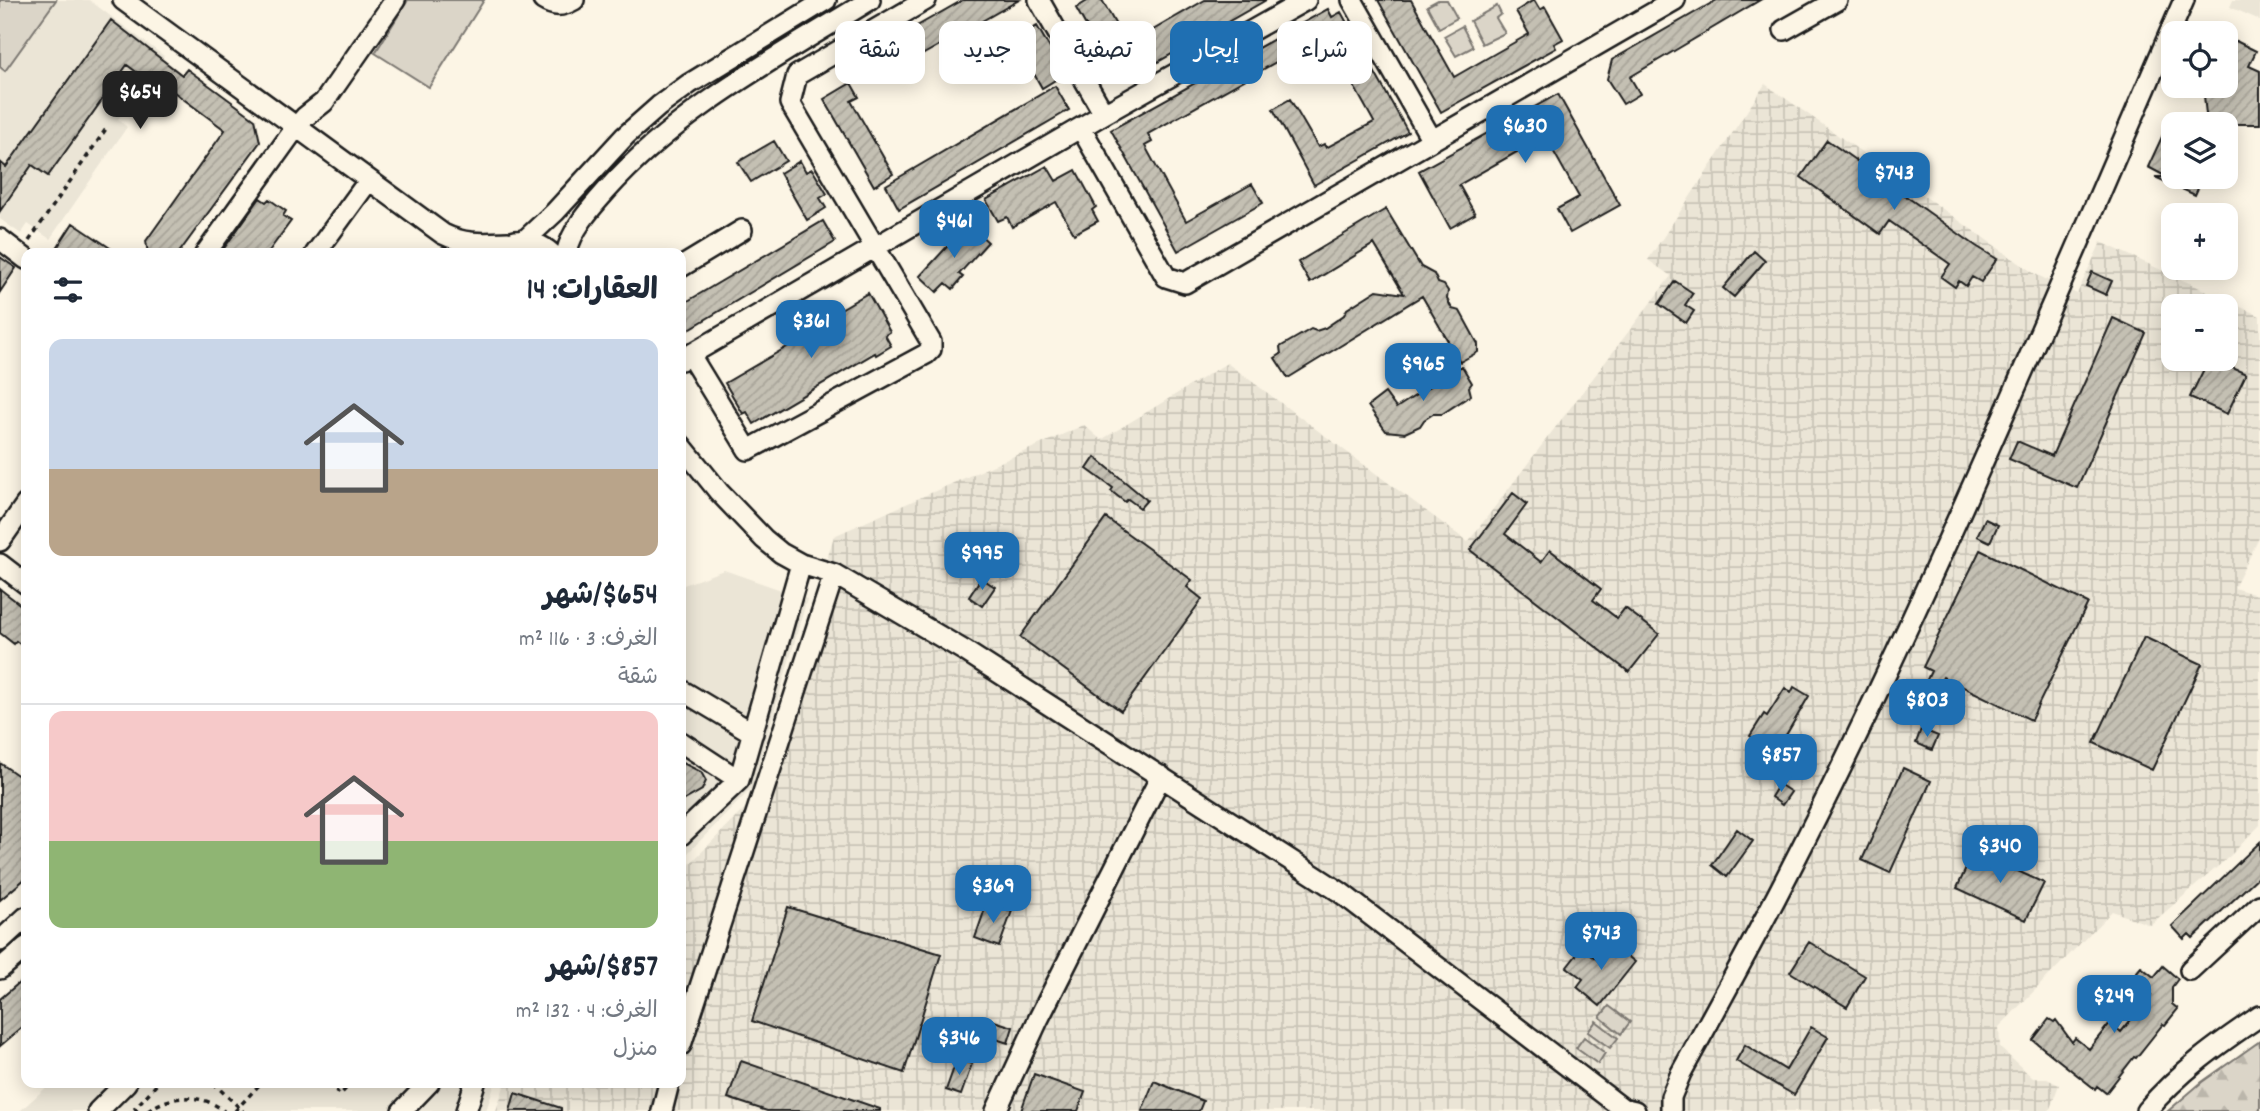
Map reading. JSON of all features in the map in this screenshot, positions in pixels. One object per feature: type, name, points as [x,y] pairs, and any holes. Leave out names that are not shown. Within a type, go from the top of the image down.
[{"type":"street","points":[[123,0],[443,234],[457,241],[477,244],[516,241],[538,244],[544,248]]},
{"type":"street","points":[[209,248],[297,126],[324,102],[396,0]]},
{"type":"street","points":[[543,0],[553,6],[565,5],[574,0]]},
{"type":"street","points":[[499,248],[516,241],[555,212],[625,135],[659,106],[689,84],[827,0]]},
{"type":"street","points":[[568,248],[575,229],[596,202],[616,179],[669,131],[701,107],[870,0]]},
{"type":"street","points":[[686,360],[748,450],[926,354],[930,349],[931,342],[790,103],[797,75],[926,0]]},
{"type":"street","points":[[1039,0],[1104,114]]},
{"type":"street","points":[[686,357],[1104,114],[1306,0]]},
{"type":"street","points":[[1352,0],[1432,140]]},
{"type":"street","points":[[1081,128],[1166,277],[1185,283],[1675,0]]},
{"type":"street","points":[[1784,30],[1837,0]]},
{"type":"street","points":[[1671,1111],[1671,1097],[1681,1073],[1789,872],[1852,746],[1950,535],[2185,0]]},
{"type":"street","points":[[319,248],[369,180]]},
{"type":"street","points":[[686,264],[742,230]]},
{"type":"street","points":[[443,234],[451,248]]},
{"type":"street","points":[[0,239],[21,255]]},
{"type":"street","points":[[686,451],[719,492],[781,553],[801,564],[834,574],[873,595],[965,651],[1340,892],[1622,1108],[1635,1111]]},
{"type":"street","points":[[0,541],[21,511]]},
{"type":"street","points":[[0,564],[21,580]]},
{"type":"street","points":[[686,830],[739,780],[801,564]]},
{"type":"street","points":[[686,1030],[834,574]]},
{"type":"street","points":[[686,693],[753,733]]},
{"type":"street","points":[[686,745],[739,780]]},
{"type":"street","points":[[996,1111],[1038,1020],[1161,776]]},
{"type":"street","points":[[2190,971],[2260,905]]},
{"type":"street","points":[[0,940],[21,921]]},
{"type":"street","points":[[0,969],[21,951]]},
{"type":"street","points":[[2147,1111],[2162,1092],[2209,1050],[2260,1016]]},
{"type":"street","points":[[98,1111],[121,1088]]},
{"type":"street","points":[[402,1111],[424,1088]]},
{"type":"street","points":[[466,1111],[473,1088]]},
{"type":"street","points":[[662,1111],[668,1088]]},
{"type":"path","points":[[29,248],[108,126]]},
{"type":"path","points":[[134,1110],[154,1088]]},
{"type":"path","points":[[218,1088],[239,1110],[257,1088]]},
{"type":"path","points":[[334,1088],[340,1095],[346,1088]]},
{"type":"path","points":[[148,1111],[164,1101],[185,1098],[206,1101],[224,1111]]},
{"type":"shaded area","points":[[0,0],[89,0],[164,56],[118,119],[127,127],[50,239],[28,224],[21,234],[0,219]]},
{"type":"shaded area","points":[[2233,0],[2260,0],[2260,20],[2230,7]]},
{"type":"shaded area","points":[[1765,84],[2035,274],[2077,294],[2101,242],[2161,270],[2161,280],[2183,280],[2213,294],[2161,294],[2161,371],[2238,371],[2238,306],[2260,316],[2260,536],[2234,588],[2260,596],[2260,825],[2230,856],[2150,925],[2112,911],[1999,1027],[2000,1048],[2033,1078],[2047,1079],[2059,1085],[2049,1111],[496,1111],[503,1088],[686,1088],[686,868],[756,797],[834,536],[1084,425],[1101,440],[1227,363],[1468,542],[1671,276],[1648,260]]},
{"type":"shaded area","points":[[724,570],[807,599],[752,788],[686,855],[686,584]]},
{"type":"shaded area","points":[[45,1088],[493,1088],[486,1111],[20,1111]]},
{"type":"green space","points":[[0,0],[56,0],[5,71],[0,67]]},
{"type":"green space","points":[[408,0],[484,0],[429,87],[375,53]]},
{"type":"green space","points":[[1438,0],[1447,0],[1457,18],[1439,28],[1427,6]]},
{"type":"green space","points":[[1497,6],[1501,14],[1496,18],[1505,33],[1482,44],[1470,21]]},
{"type":"green space","points":[[1462,26],[1473,47],[1456,56],[1444,36]]},
{"type":"green space","points":[[1609,1006],[1630,1022],[1621,1034],[1600,1017]]},
{"type":"green space","points":[[1596,1021],[1618,1038],[1610,1048],[1588,1032]]},
{"type":"green space","points":[[1584,1037],[1605,1053],[1598,1064],[1576,1048]]},
{"type":"green space","points":[[2260,1041],[2260,1111],[2168,1111],[2202,1082]]},
{"type":"building","points":[[963,0],[1019,0],[982,21],[939,21],[939,45],[925,53],[925,21]]},
{"type":"building","points":[[1089,0],[1102,0],[1114,21],[1083,21],[1076,8]]},
{"type":"building","points":[[1205,0],[1266,0],[1229,21],[1170,21],[1170,55],[1156,63],[1156,28]]},
{"type":"building","points":[[1378,0],[1411,0],[1454,77],[1529,34],[1516,11],[1534,0],[1540,10],[1545,7],[1563,39],[1554,44],[1556,48],[1441,112]]},
{"type":"building","points":[[1717,0],[1760,0],[1630,77],[1640,94],[1623,104],[1607,79],[1612,60]]},
{"type":"building","points":[[1328,9],[1332,17],[1341,12],[1346,21],[1306,21]]},
{"type":"building","points":[[111,20],[182,75],[187,69],[255,119],[260,142],[182,248],[147,248],[146,241],[225,130],[163,84],[159,89],[127,65],[48,176],[32,165],[0,211],[0,162],[6,167]]},
{"type":"building","points":[[1036,27],[1050,48],[1050,83],[1042,88],[1036,78]]},
{"type":"building","points":[[1277,37],[1277,61],[1263,69],[1263,45]]},
{"type":"building","points":[[2238,42],[2256,51],[2249,66],[2260,71],[2260,124],[2238,124],[2238,112],[2206,112],[2204,98],[2238,98]]},
{"type":"building","points":[[1372,68],[1408,132],[1314,185],[1273,109],[1290,99],[1318,147],[1324,144],[1326,148],[1374,122],[1353,84],[1372,84]]},
{"type":"building","points":[[852,84],[859,97],[851,101],[893,174],[874,186],[824,99]]},
{"type":"building","points":[[1193,84],[1237,84],[1148,134],[1152,142],[1145,146],[1186,221],[1252,184],[1263,203],[1178,251],[1111,130]]},
{"type":"building","points":[[1055,86],[1069,110],[899,209],[886,185]]},
{"type":"building","points":[[1558,94],[1620,205],[1570,233],[1557,209],[1579,197],[1545,136],[1459,185],[1475,214],[1450,228],[1419,171]]},
{"type":"building","points":[[2161,139],[2161,174],[2148,167]]},
{"type":"building","points":[[1827,140],[1997,259],[1981,282],[1972,277],[1966,286],[1959,281],[1955,287],[1941,277],[1950,264],[1889,221],[1880,234],[1801,177]]},
{"type":"building","points":[[774,141],[786,161],[751,182],[738,162]]},
{"type":"building","points":[[800,161],[806,172],[812,169],[827,194],[820,198],[826,208],[807,220],[780,173]]},
{"type":"building","points":[[1047,166],[1056,181],[1076,170],[1096,207],[1092,210],[1098,221],[1074,234],[1056,202],[1012,227],[1007,217],[998,221],[986,200]]},
{"type":"building","points":[[2182,189],[2198,189],[2195,195]]},
{"type":"building","points":[[260,198],[266,202],[269,199],[286,211],[283,216],[291,221],[271,248],[224,248]]},
{"type":"building","points":[[1386,209],[1421,267],[1434,274],[1438,283],[1444,285],[1448,291],[1447,299],[1452,309],[1460,311],[1478,344],[1478,352],[1460,362],[1422,296],[1288,378],[1275,358],[1281,354],[1280,347],[1311,329],[1316,331],[1325,328],[1344,315],[1347,309],[1377,290],[1404,294],[1374,244],[1310,283],[1298,262]]},
{"type":"building","points":[[823,221],[835,242],[686,331],[686,302]]},
{"type":"building","points":[[73,223],[110,248],[57,248]]},
{"type":"building","points":[[968,224],[988,242],[959,274],[963,277],[953,289],[946,283],[937,292],[920,276]]},
{"type":"building","points":[[1754,251],[1765,261],[1734,297],[1723,288]]},
{"type":"building","points":[[0,257],[16,268],[0,292]]},
{"type":"building","points":[[2092,272],[2112,281],[2106,295],[2086,286]]},
{"type":"building","points":[[1675,281],[1693,293],[1685,305],[1694,311],[1686,323],[1659,304]]},
{"type":"building","points":[[868,293],[890,332],[885,335],[891,346],[754,424],[747,412],[743,414],[725,383],[837,318],[834,313]]},
{"type":"building","points":[[2113,318],[2146,333],[2077,488],[2009,459],[2017,441],[2052,456]]},
{"type":"building","points":[[1462,366],[1472,383],[1469,387],[1471,395],[1442,414],[1433,414],[1420,426],[1405,433],[1386,431],[1368,406],[1385,393],[1396,408]]},
{"type":"building","points":[[2238,370],[2246,374],[2227,414],[2190,397],[2203,371]]},
{"type":"building","points":[[1095,457],[1147,500],[1140,508],[1128,499],[1125,502],[1111,491],[1113,488],[1087,469]]},
{"type":"building","points":[[1513,493],[1527,504],[1505,534],[1541,562],[1550,550],[1601,589],[1593,600],[1617,618],[1625,608],[1659,634],[1629,672],[1470,550]]},
{"type":"building","points":[[1106,518],[1192,580],[1187,587],[1202,599],[1121,711],[1020,637]]},
{"type":"building","points":[[1985,519],[1998,525],[1990,542],[1977,536]]},
{"type":"building","points":[[1980,550],[2088,603],[2031,720],[1943,677],[1929,707],[1917,701],[1931,671],[1923,667]]},
{"type":"building","points":[[981,578],[995,587],[982,606],[969,597]]},
{"type":"building","points":[[0,589],[21,605],[21,645],[16,641],[14,644],[0,633]]},
{"type":"building","points":[[2144,637],[2202,664],[2152,770],[2094,743]]},
{"type":"building","points":[[1794,687],[1809,696],[1776,752],[1750,736],[1785,688],[1791,693]]},
{"type":"building","points":[[1921,729],[1938,736],[1932,750],[1916,743]]},
{"type":"building","points":[[0,763],[21,778],[21,882],[0,900]]},
{"type":"building","points":[[686,764],[701,772],[706,781],[702,790],[686,799]]},
{"type":"building","points":[[1903,768],[1931,781],[1890,873],[1862,860]]},
{"type":"building","points":[[1779,784],[1791,792],[1782,805],[1771,797]]},
{"type":"building","points":[[1737,829],[1753,841],[1727,877],[1712,865]]},
{"type":"building","points":[[2260,842],[2260,875],[2193,938],[2189,934],[2184,939],[2172,926]]},
{"type":"building","points":[[1974,851],[2044,883],[2026,920],[1957,888]]},
{"type":"building","points":[[987,903],[1012,911],[999,947],[975,938]]},
{"type":"building","points":[[788,907],[941,954],[904,1073],[752,1021]]},
{"type":"building","points":[[1809,942],[1865,976],[1847,1007],[1790,972]]},
{"type":"building","points":[[1612,944],[1635,962],[1600,1006],[1577,987],[1583,979],[1567,967],[1582,948],[1599,961]]},
{"type":"building","points":[[2163,966],[2178,979],[2172,987],[2172,1004],[2178,1009],[2136,1058],[2134,1057],[2106,1093],[2097,1086],[2095,1089],[2033,1040],[2049,1019],[2054,1022],[2056,1020],[2072,1042],[2075,1038],[2089,1049],[2110,1023],[2121,1032],[2151,995],[2131,979],[2141,967],[2154,977]]},
{"type":"building","points":[[21,981],[21,1028],[0,1046],[0,999]]},
{"type":"building","points":[[988,1019],[1013,1027],[1008,1043],[983,1035]]},
{"type":"building","points":[[1811,1027],[1828,1037],[1794,1095],[1736,1061],[1745,1045],[1786,1070]]},
{"type":"building","points":[[957,1059],[972,1064],[961,1095],[946,1090]]},
{"type":"building","points":[[741,1061],[880,1111],[767,1111],[728,1098]]},
{"type":"building","points":[[1034,1074],[1085,1092],[1078,1111],[1021,1111]]},
{"type":"building","points":[[1154,1081],[1203,1101],[1199,1111],[1142,1111]]},
{"type":"building","points":[[515,1093],[561,1108],[561,1111],[510,1111]]}]
